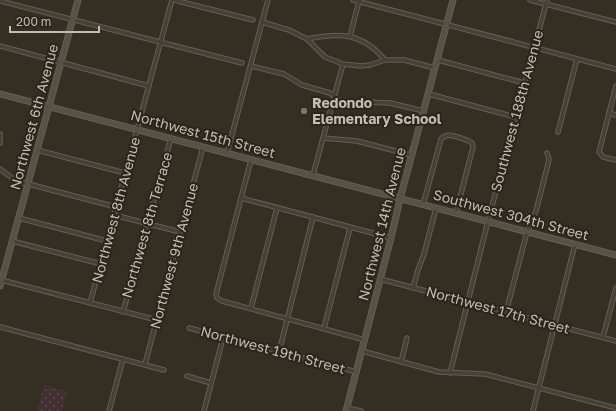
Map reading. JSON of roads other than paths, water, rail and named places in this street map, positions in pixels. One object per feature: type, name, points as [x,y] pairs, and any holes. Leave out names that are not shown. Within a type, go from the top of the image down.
[{"type":"street","points":[[0,0],[242,63]]},
{"type":"street","name":"Northwest 6th Avenue","points":[[0,286],[78,0]]},
{"type":"street","points":[[173,0],[253,20]]},
{"type":"street","name":"Northwest 8th Avenue","points":[[90,303],[173,0]]},
{"type":"street","points":[[227,153],[268,0]]},
{"type":"street","points":[[353,0],[616,69]]},
{"type":"street","name":"Northwest 14th Avenue","points":[[347,409],[411,155],[438,60],[453,0]]},
{"type":"street","points":[[530,0],[546,2],[616,22]]},
{"type":"street","points":[[350,36],[359,1]]},
{"type":"street","name":"Southwest 188th Avenue","points":[[450,373],[488,221],[546,2]]},
{"type":"street","points":[[262,22],[289,30],[307,39],[325,57],[343,64],[360,66],[370,65],[385,60],[404,60],[435,68]]},
{"type":"street","points":[[307,39],[328,34],[350,36],[373,48],[385,60]]},
{"type":"street","points":[[0,46],[149,86]]},
{"type":"street","points":[[558,132],[577,59]]},
{"type":"street","points":[[438,60],[524,83]]},
{"type":"street","points":[[313,176],[343,64]]},
{"type":"street","points":[[251,66],[284,74],[302,85],[330,93],[340,101],[390,103],[424,111]]},
{"type":"street","points":[[616,86],[600,151],[600,154],[603,157],[616,160]]},
{"type":"street","name":"Northwest 15th Street","points":[[0,94],[400,199]]},
{"type":"street","points":[[428,94],[515,117]]},
{"type":"street","points":[[609,113],[616,115]]},
{"type":"street","points":[[0,135],[0,143]]},
{"type":"street","points":[[423,205],[441,139],[448,135],[469,141],[472,143],[473,147],[456,213]]},
{"type":"street","name":"Northwest 8th Terrace","points":[[123,312],[171,138]]},
{"type":"street","points":[[323,138],[357,141],[411,155]]},
{"type":"street","name":"Northwest 9th Avenue","points":[[145,364],[203,147]]},
{"type":"street","points":[[37,150],[126,173]]},
{"type":"street","points":[[506,312],[527,232],[536,211],[548,164],[549,158],[547,153]]},
{"type":"street","points":[[251,160],[216,294],[217,298],[222,301],[365,340]]},
{"type":"street","points":[[0,169],[12,178],[28,184],[116,207]]},
{"type":"street","points":[[241,198],[391,238]]},
{"type":"street","name":"Southwest 304th Street","points":[[400,199],[616,255]]},
{"type":"street","points":[[251,308],[277,208]]},
{"type":"street","points":[[413,288],[436,208]]},
{"type":"street","points":[[114,215],[180,232]]},
{"type":"street","points":[[279,352],[313,217]]},
{"type":"street","points":[[19,218],[107,241]]},
{"type":"street","points":[[324,328],[350,228]]},
{"type":"street","points":[[12,241],[101,264]]},
{"type":"street","points":[[533,411],[575,244]]},
{"type":"street","name":"Northwest 17th Street","points":[[380,279],[616,341]]},
{"type":"street","points":[[1,280],[157,320]]},
{"type":"street","points":[[603,337],[616,288]]},
{"type":"street","points":[[0,327],[164,370]]},
{"type":"street","name":"Northwest 19th Street","points":[[189,328],[357,372]]},
{"type":"street","points":[[204,411],[223,338]]},
{"type":"street","points":[[401,362],[407,338]]},
{"type":"street","name":"Northwest 19th Street","points":[[362,351],[439,372],[486,374],[616,408]]},
{"type":"street","points":[[109,411],[123,359]]},
{"type":"street","points":[[187,376],[212,383]]},
{"type":"street","points":[[347,409],[361,411]]},
{"type":"place","name":"Redondo Elementary School","points":[[304,111]]}]
